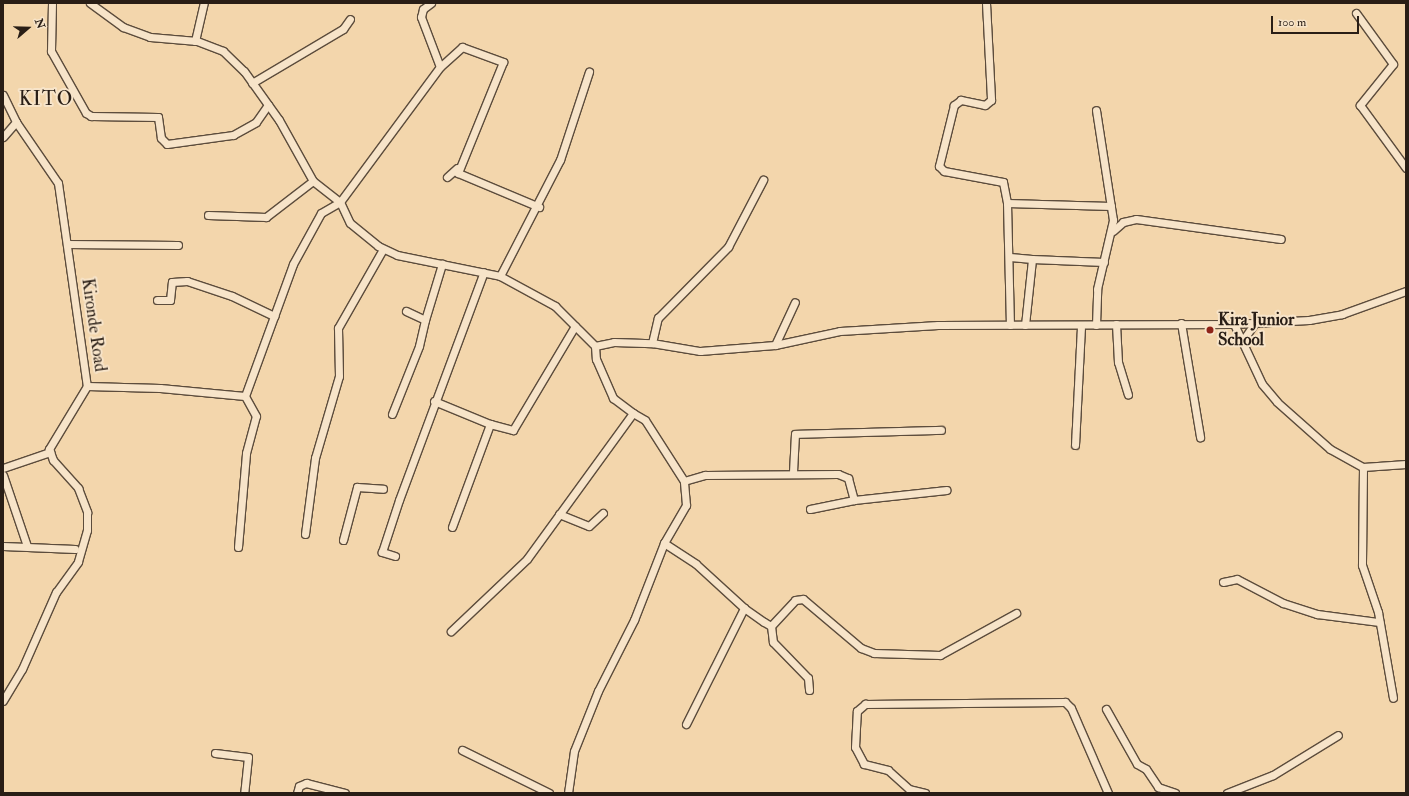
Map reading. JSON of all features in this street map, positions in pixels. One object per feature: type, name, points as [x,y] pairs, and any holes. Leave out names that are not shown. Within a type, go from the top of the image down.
[{"type":"street","points":[[52,3],[51,51],[86,113],[91,116],[158,117],[161,138],[167,144],[233,135],[256,122],[268,105]]},
{"type":"street","points":[[90,3],[123,27],[150,37],[195,41],[223,51],[252,83],[268,105],[313,181],[340,202],[350,223],[383,248],[442,264],[500,276],[555,306],[595,346],[596,359],[613,398],[632,413],[645,420],[684,481],[686,505],[664,543],[634,620],[598,691],[574,751],[568,793]]},
{"type":"street","points":[[195,41],[204,3]]},
{"type":"street","points":[[431,3],[423,8],[421,17],[440,67]]},
{"type":"street","points":[[986,3],[991,100],[985,105],[957,101],[938,161],[944,171],[1003,182],[1007,203],[1010,257],[1010,325]]},
{"type":"street","points":[[1356,13],[1393,64],[1360,105],[1406,168]]},
{"type":"street","points":[[252,83],[343,29],[350,19]]},
{"type":"street","points":[[238,547],[246,453],[256,416],[245,396],[293,264],[321,214],[340,202],[440,67],[462,47],[504,62],[457,168],[447,177]]},
{"type":"street","points":[[500,276],[539,206],[560,160],[589,72]]},
{"type":"street","name":"Kironde Road","points":[[3,95],[16,122],[58,183],[87,386],[50,443],[50,452]]},
{"type":"street","points":[[1096,110],[1111,206],[1113,231],[1097,289],[1096,324]]},
{"type":"street","points":[[3,136],[16,122]]},
{"type":"street","points":[[457,168],[461,176],[539,206]]},
{"type":"street","points":[[652,343],[658,318],[724,252],[743,223],[763,180]]},
{"type":"street","points":[[208,215],[266,216],[313,181]]},
{"type":"street","points":[[1007,203],[1111,206]]},
{"type":"street","points":[[1113,231],[1123,222],[1136,219],[1281,239]]},
{"type":"street","points":[[67,244],[178,245]]},
{"type":"street","points":[[304,534],[316,458],[339,376],[338,328],[383,248]]},
{"type":"street","points":[[1010,257],[1104,262]]},
{"type":"street","points":[[1024,325],[1032,259]]},
{"type":"street","points":[[392,414],[419,346],[425,320],[442,264]]},
{"type":"street","points":[[395,556],[382,552],[434,401],[484,272]]},
{"type":"street","points":[[158,300],[170,300],[172,282],[187,281],[232,296],[274,316]]},
{"type":"street","points":[[595,346],[614,342],[652,343],[700,352],[775,345],[840,331],[1010,325],[1081,325],[1181,322],[1234,324],[1254,323],[1331,317],[1406,291]]},
{"type":"street","points":[[775,345],[795,302]]},
{"type":"street","points":[[406,311],[425,320]]},
{"type":"street","points":[[1181,322],[1200,437]]},
{"type":"street","points":[[1244,340],[1254,323]]},
{"type":"street","points":[[1116,324],[1118,362],[1128,394]]},
{"type":"street","points":[[1234,324],[1244,340],[1262,384],[1285,411],[1330,449],[1363,467],[1406,464]]},
{"type":"street","points":[[1076,445],[1081,325]]},
{"type":"street","points":[[434,401],[490,424],[514,430],[575,326]]},
{"type":"street","points":[[87,386],[160,388],[245,396]]},
{"type":"street","points":[[451,631],[527,559],[632,413]]},
{"type":"street","points":[[452,527],[490,424]]},
{"type":"street","points":[[793,472],[795,434],[941,430]]},
{"type":"street","points":[[3,468],[50,452],[85,501],[87,530],[78,562],[56,592],[22,668],[3,701]]},
{"type":"street","points":[[1363,467],[1362,565],[1379,622],[1394,698]]},
{"type":"street","points":[[684,481],[705,475],[793,472],[844,475],[851,483],[854,500]]},
{"type":"street","points":[[3,475],[27,546]]},
{"type":"street","points":[[343,540],[357,487],[383,489]]},
{"type":"street","points":[[810,509],[854,500],[946,490]]},
{"type":"street","points":[[559,514],[589,526],[603,513]]},
{"type":"street","points":[[664,543],[696,564],[744,608],[771,626],[773,642],[808,678],[809,690]]},
{"type":"street","points":[[3,546],[75,549]]},
{"type":"street","points":[[1223,582],[1237,579],[1282,603],[1317,614],[1379,622]]},
{"type":"street","points":[[771,626],[799,598],[866,652],[940,655],[1016,613]]},
{"type":"street","points":[[686,724],[744,608]]},
{"type":"street","points":[[925,793],[909,789],[888,770],[864,764],[855,747],[857,711],[864,704],[1064,702],[1070,708],[1108,793]]},
{"type":"street","points":[[1106,709],[1137,764],[1158,787],[1175,793]]},
{"type":"street","points":[[1227,793],[1273,775],[1338,735]]},
{"type":"street","points":[[462,750],[550,793]]},
{"type":"street","points":[[215,753],[248,757],[244,793]]},
{"type":"street","points":[[297,793],[299,786],[306,783],[345,793]]},
{"type":"place","name":"Kira Junior School","points":[[1210,330]]},
{"type":"district","name":"KITO","points":[[46,100]]}]
